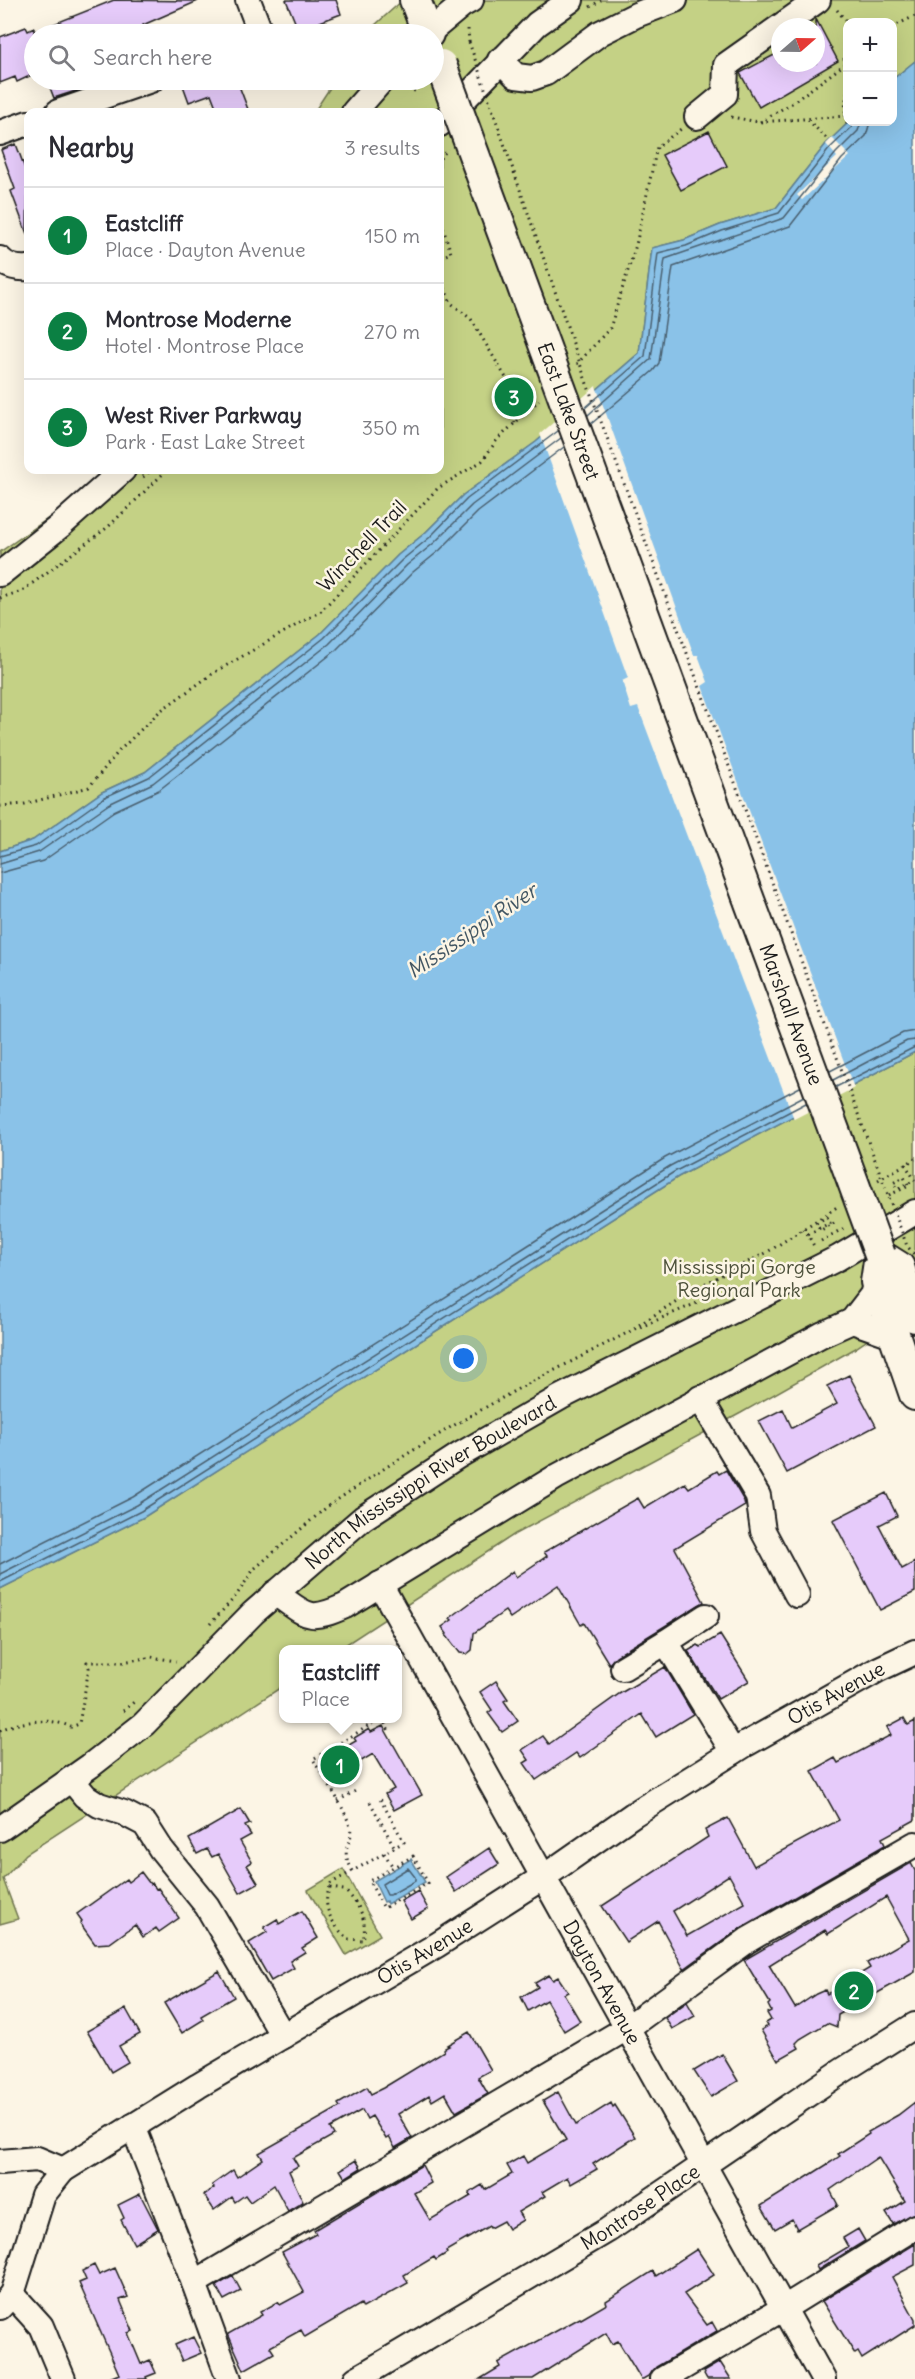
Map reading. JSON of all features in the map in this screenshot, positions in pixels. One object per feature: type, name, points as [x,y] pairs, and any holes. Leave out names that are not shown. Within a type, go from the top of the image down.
[{"type":"main road","name":"East Lake Street","points":[[415,0],[424,24]]},
{"type":"main road","name":"East Lake Street","points":[[444,78],[702,775]]},
{"type":"main road","name":"Marshall Avenue","points":[[702,775],[897,1266],[910,1318],[915,1395]]},
{"type":"street","points":[[248,0],[257,24]]},
{"type":"street","points":[[444,120],[537,24],[571,0]]},
{"type":"street","points":[[500,60],[516,76],[532,78],[546,73],[600,33],[636,15],[675,0]]},
{"type":"street","points":[[697,117],[725,94],[726,65],[818,0]]},
{"type":"street","points":[[444,27],[462,4],[471,12]]},
{"type":"street","points":[[70,108],[122,90]]},
{"type":"street","points":[[358,108],[373,90]]},
{"type":"street","points":[[0,133],[24,124]]},
{"type":"street","points":[[2,262],[24,268]]},
{"type":"street","points":[[0,574],[60,526],[118,474]]},
{"type":"street","name":"North Mississippi River Boulevard","points":[[0,1828],[71,1779],[144,1724],[275,1593],[363,1518],[458,1456],[561,1397],[838,1258],[908,1205]]},
{"type":"street","points":[[852,1321],[897,1266]]},
{"type":"street","points":[[275,1593],[302,1612],[313,1616],[323,1616],[345,1606],[556,1477],[821,1335],[852,1321],[910,1318]]},
{"type":"street","points":[[700,1398],[758,1496],[763,1530],[797,1595]]},
{"type":"street","name":"Dayton Avenue","points":[[380,1584],[824,2379]]},
{"type":"street","points":[[623,1668],[706,1616]]},
{"type":"street","points":[[666,1642],[733,1752]]},
{"type":"street","name":"Otis Avenue","points":[[6,2301],[43,2194],[63,2170],[437,1945],[545,1876],[634,1814],[733,1752],[879,1669],[915,1652]]},
{"type":"street","points":[[71,1779],[84,1796],[99,1805],[124,1813],[145,1824],[161,1849],[207,1906],[283,2036]]},
{"type":"street","points":[[194,2283],[627,2028],[748,1940],[915,1844]]},
{"type":"street","name":"Montrose Place","points":[[356,2379],[599,2236],[842,2071],[915,2025]]},
{"type":"street","points":[[133,2126],[229,2379]]},
{"type":"street","points":[[0,2162],[37,2158],[63,2170]]},
{"type":"street","points":[[663,2379],[915,2227]]},
{"type":"street","points":[[6,2301],[41,2326],[63,2379]]},
{"type":"path","points":[[471,12],[467,33],[469,42],[585,381],[890,1195],[907,1246],[897,1266]]},
{"type":"path","points":[[839,14],[843,18]]},
{"type":"path","points":[[897,25],[915,16]]},
{"type":"path","points":[[759,122],[792,103],[843,65]]},
{"type":"path","points":[[576,365],[610,328],[636,245],[657,147],[697,117],[740,117],[759,122],[843,116]]},
{"type":"path","points":[[808,120],[829,141]]},
{"type":"path","points":[[444,231],[451,253],[444,256]]},
{"type":"path","points":[[444,286],[451,303],[471,319],[512,388],[515,423]]},
{"type":"path","name":"Winchell Trail","points":[[0,806],[26,804],[88,787],[119,751],[160,711],[215,672],[321,611],[438,488],[482,460],[497,440],[541,399]]},
{"type":"path","points":[[0,598],[22,591],[108,527],[163,474]]},
{"type":"path","points":[[870,1185],[915,1159]]},
{"type":"path","points":[[890,1195],[909,1186],[904,1177],[893,1183],[897,1189],[906,1185],[915,1180],[905,1164]]},
{"type":"path","points":[[706,1299],[630,1331],[700,1286],[766,1253],[843,1203]]},
{"type":"path","points":[[891,1204],[908,1205]]},
{"type":"path","points":[[808,1234],[815,1230],[822,1227],[830,1223],[827,1217],[816,1223],[821,1230],[838,1221]]},
{"type":"path","points":[[804,1228],[814,1246],[852,1223]]},
{"type":"path","points":[[206,1629],[236,1596]]},
{"type":"path","points":[[168,1669],[183,1653]]},
{"type":"path","points":[[0,1730],[20,1724],[43,1722],[63,1723],[71,1727],[79,1724],[89,1668],[87,1662],[123,1662],[151,1657],[176,1661]]},
{"type":"path","points":[[121,1713],[137,1699]]},
{"type":"path","points":[[353,1871],[345,1856],[351,1829],[313,1759],[375,1723]]},
{"type":"path","points":[[384,1723],[389,1731]]},
{"type":"path","points":[[337,1802],[357,1790]]},
{"type":"path","points":[[330,1888],[344,1890],[359,1907],[365,1924],[363,1940],[348,1939],[335,1924],[326,1903],[326,1895],[330,1888],[328,1886],[404,1842],[379,1797]]},
{"type":"path","points":[[370,1802],[395,1848]]},
{"type":"path","points":[[377,1815],[386,1810]]},
{"type":"path","points":[[385,1829],[394,1824]]},
{"type":"path","points":[[384,1853],[393,1867]]},
{"type":"path","points":[[413,1856],[428,1883],[384,1908],[369,1881],[393,1867],[413,1856]]},
{"type":"green space","points":[[403,0],[915,0],[915,61],[897,76],[897,18],[843,18],[843,126],[845,126],[826,144],[776,208],[720,225],[684,240],[652,248],[639,353],[536,442],[463,495],[425,533],[398,555],[320,634],[145,772],[102,792],[33,840],[0,851],[0,552],[53,515],[102,474],[444,474],[444,108],[317,108],[328,90],[444,90],[444,24],[376,24]]},
{"type":"green space","name":"Mississippi Gorge Regional Park","points":[[915,1052],[915,1308],[854,1349],[741,1413],[515,1534],[345,1645],[279,1645],[279,1689],[26,1854],[3,1879],[18,1919],[0,1924],[0,1589],[144,1517],[678,1177]]},
{"type":"green space","points":[[343,1869],[380,1935],[346,1955],[308,1890]]},
{"type":"water","name":"Mississippi River","points":[[915,61],[915,1052],[678,1177],[144,1517],[0,1589],[0,851],[33,840],[102,792],[145,772],[320,634],[398,555],[425,533],[463,495],[536,442],[639,353],[652,248],[684,240],[720,225],[776,208],[826,144],[845,126],[897,126],[897,76]]},
{"type":"water","points":[[411,1859],[425,1882],[387,1904],[374,1881]]},
{"type":"pier","points":[[832,138],[850,156],[802,200],[797,195],[837,157],[826,144]]},
{"type":"pier","points":[[596,386],[694,655],[698,655],[708,682],[702,686],[854,1088],[794,1119],[638,707],[631,709],[622,681],[628,678],[540,434]]},
{"type":"building","points":[[114,0],[198,1],[145,24],[54,24]]},
{"type":"building","points":[[286,0],[336,0],[341,14],[320,22],[321,24],[296,24]]},
{"type":"building","points":[[24,28],[24,79],[17,82],[15,77],[0,83],[0,37]]},
{"type":"building","points":[[825,36],[838,61],[825,69]]},
{"type":"building","points":[[771,57],[771,72],[819,72],[759,107],[740,73]]},
{"type":"building","points":[[51,90],[78,90],[54,98]]},
{"type":"building","points":[[185,90],[241,90],[247,108],[216,108],[211,94],[189,102]]},
{"type":"building","points":[[709,131],[727,166],[681,190],[662,155]]},
{"type":"building","points":[[16,144],[24,166],[24,226],[11,191],[15,189],[1,150]]},
{"type":"building","points":[[849,1375],[876,1426],[787,1473],[759,1421],[783,1409],[792,1428],[837,1404],[827,1386]]},
{"type":"building","points":[[726,1470],[745,1506],[675,1548],[704,1602],[616,1656],[609,1664],[584,1623],[581,1625],[558,1585],[510,1618],[505,1611],[474,1633],[472,1650],[467,1654],[460,1653],[446,1635],[442,1627],[452,1620],[450,1618],[513,1571],[516,1577],[547,1556],[544,1552],[638,1498],[644,1508],[685,1483],[689,1488],[717,1471],[719,1474]]},
{"type":"building","points":[[886,1493],[897,1516],[879,1525],[902,1569],[915,1562],[915,1592],[880,1610],[833,1520]]},
{"type":"building","points":[[720,1635],[749,1681],[718,1699],[688,1651]]},
{"type":"building","points":[[665,1667],[693,1714],[656,1737],[642,1714],[580,1758],[576,1753],[536,1780],[524,1763],[529,1760],[522,1750],[543,1736],[549,1744],[619,1694]]},
{"type":"building","points":[[496,1681],[508,1699],[504,1701],[518,1721],[502,1732],[488,1713],[492,1710],[480,1692]]},
{"type":"building","points":[[904,1718],[908,1725],[915,1721],[915,1820],[882,1838],[885,1845],[741,1928],[684,1969],[658,1921],[626,1942],[602,1906],[708,1837],[705,1830],[728,1818],[754,1866],[839,1820],[812,1771],[835,1758],[838,1763],[891,1735],[887,1727]],"holes":[[[729,1875],[745,1903],[687,1936],[673,1911]]]},
{"type":"building","points":[[383,1726],[422,1795],[394,1810],[385,1794],[394,1789],[373,1754],[346,1770],[352,1781],[338,1788],[322,1760],[356,1741],[354,1738],[369,1729],[371,1732]]},
{"type":"building","points":[[241,1809],[250,1824],[245,1826],[251,1835],[240,1841],[252,1862],[247,1865],[258,1883],[240,1893],[218,1854],[212,1857],[207,1849],[197,1854],[189,1839]]},
{"type":"building","points":[[489,1848],[499,1864],[456,1892],[446,1877]]},
{"type":"building","points":[[911,1863],[915,1871],[915,1972],[838,2015],[837,2027],[827,2023],[800,2039],[796,2043],[799,2048],[778,2060],[761,2030],[768,2026],[766,2023],[771,2020],[767,2013],[771,2011],[768,2005],[770,2003],[744,1960]],"holes":[[[886,1897],[909,1939],[867,1963],[870,1968],[827,1994],[825,1990],[795,2008],[769,1965],[825,1930],[828,1934]]]},
{"type":"building","points":[[141,1872],[150,1884],[158,1888],[179,1918],[159,1932],[156,1928],[143,1937],[135,1925],[110,1943],[95,1944],[80,1923],[82,1921],[77,1914],[126,1879],[128,1882]]},
{"type":"building","points":[[418,1891],[428,1909],[411,1919],[401,1901]]},
{"type":"building","points":[[302,1911],[318,1938],[302,1948],[305,1952],[290,1961],[294,1968],[271,1981],[249,1943],[267,1932],[264,1927],[277,1919],[279,1924]]},
{"type":"building","points":[[219,1971],[234,1997],[201,2016],[203,2020],[182,2033],[164,2003]]},
{"type":"building","points":[[549,1975],[553,1980],[558,1977],[568,1992],[564,1994],[580,2021],[564,2031],[546,2000],[528,2011],[521,1997],[538,1987],[535,1983]]},
{"type":"building","points":[[687,2002],[695,2016],[672,2029],[665,2018]]},
{"type":"building","points":[[126,2009],[140,2034],[119,2046],[128,2062],[111,2072],[87,2031]]},
{"type":"building","points":[[469,2032],[491,2070],[478,2077],[488,2094],[456,2112],[445,2093],[432,2101],[429,2095],[398,2114],[412,2138],[395,2148],[389,2137],[386,2139],[372,2116],[367,2119],[362,2110],[330,2128],[334,2135],[293,2158],[298,2166],[289,2171],[303,2202],[288,2211],[274,2185],[250,2202],[245,2195],[235,2202],[232,2197],[214,2210],[204,2195],[214,2188],[212,2185],[233,2170],[237,2177],[263,2159],[259,2153],[340,2107],[338,2104],[367,2087],[371,2094],[383,2088],[444,2051],[443,2049],[449,2046],[447,2045]]},
{"type":"building","points":[[722,2054],[738,2081],[711,2097],[694,2071]]},
{"type":"building","points":[[558,2092],[576,2125],[611,2103],[613,2107],[615,2105],[635,2137],[593,2164],[597,2169],[571,2184],[567,2177],[542,2192],[545,2196],[518,2212],[523,2220],[508,2229],[503,2221],[490,2228],[489,2226],[446,2251],[447,2253],[436,2260],[434,2257],[404,2275],[408,2283],[363,2308],[361,2304],[305,2337],[301,2330],[270,2347],[274,2353],[244,2370],[228,2334],[262,2315],[260,2312],[278,2302],[280,2305],[304,2292],[282,2252],[316,2234],[314,2230],[422,2165],[431,2183],[414,2193],[430,2220],[471,2196],[469,2193],[482,2185],[485,2190],[512,2174],[507,2165],[523,2156],[527,2163],[566,2140],[543,2101]]},
{"type":"building","points":[[915,2102],[915,2213],[893,2224],[886,2213],[905,2201],[878,2157],[830,2190],[838,2205],[797,2229],[792,2219],[775,2229],[761,2206],[840,2156],[838,2154],[869,2134],[868,2132],[898,2115]]},
{"type":"building","points":[[356,2160],[361,2168],[345,2178],[340,2170]]},
{"type":"building","points":[[140,2194],[158,2229],[134,2244],[121,2220],[124,2218],[118,2205]]},
{"type":"building","points":[[858,2229],[865,2241],[818,2270],[816,2266],[848,2247],[843,2238]]},
{"type":"building","points":[[915,2244],[915,2265],[892,2277],[915,2319],[915,2325],[862,2359],[858,2352],[855,2354],[822,2301]]},
{"type":"building","points":[[697,2249],[714,2275],[684,2294],[707,2325],[712,2322],[717,2331],[656,2367],[650,2375],[641,2379],[618,2341],[612,2344],[606,2333],[533,2379],[480,2379],[500,2367],[498,2363],[581,2319],[607,2304],[606,2301],[653,2271],[656,2276]]},
{"type":"building","points":[[94,2265],[99,2275],[115,2268],[128,2297],[120,2300],[133,2331],[128,2333],[141,2364],[150,2360],[156,2373],[146,2377],[147,2379],[107,2379],[119,2374],[79,2283],[86,2280],[82,2271]]},
{"type":"building","points":[[233,2276],[241,2291],[224,2300],[216,2286]]},
{"type":"building","points":[[193,2337],[201,2353],[182,2361],[175,2345]]},
{"type":"building","points":[[720,2362],[731,2379],[707,2379],[703,2372]]},
{"type":"place","name":"West River Parkway","points":[[514,397]]},
{"type":"place","name":"Eastcliff","points":[[340,1765]]},
{"type":"place","name":"Montrose Moderne","points":[[854,1991]]}]
